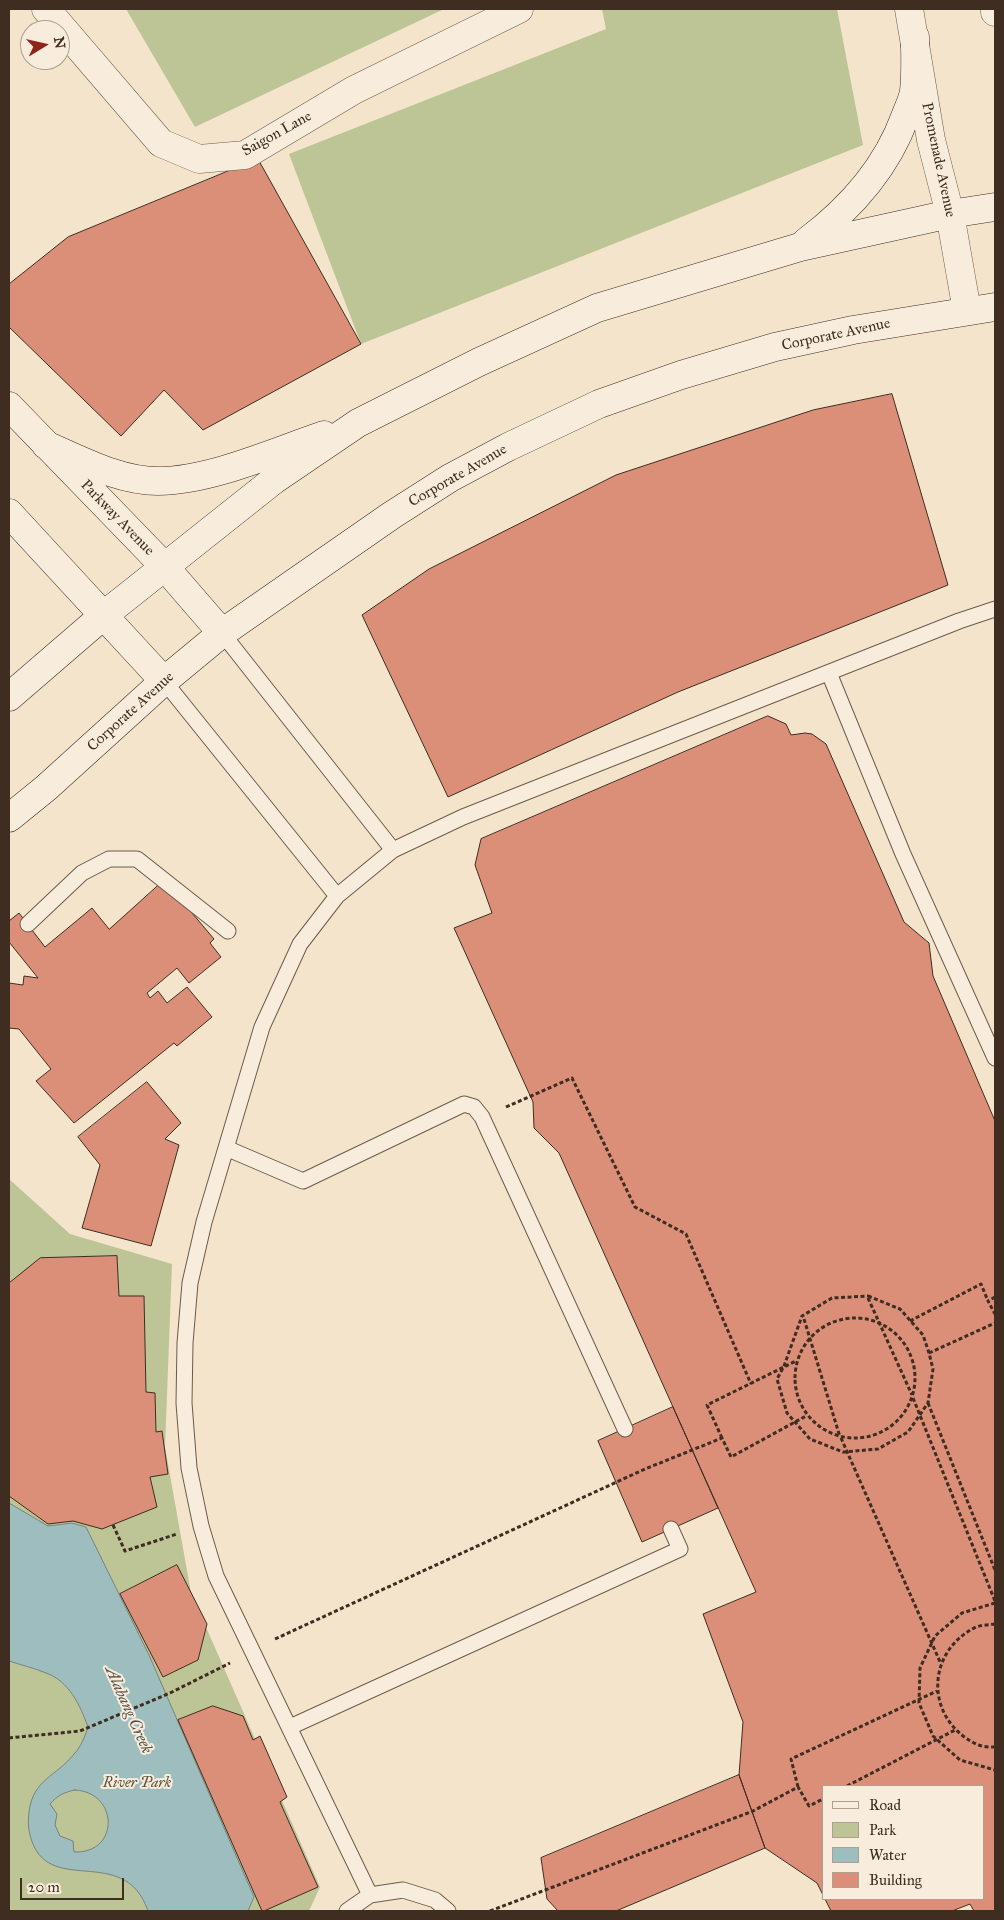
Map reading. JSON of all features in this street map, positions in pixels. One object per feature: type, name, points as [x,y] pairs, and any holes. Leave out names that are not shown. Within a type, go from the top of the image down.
[{"type":"main road","name":"Saigon Lane","points":[[46,9],[161,143],[199,159],[244,155],[354,90],[519,9]]},
{"type":"main road","name":"Promenade Avenue","points":[[909,9],[931,140],[950,214],[967,311]]},
{"type":"main road","points":[[800,247],[832,223],[859,196],[882,164],[900,129],[914,93],[915,37]]},
{"type":"main road","points":[[9,698],[104,614],[274,480],[358,424],[479,362],[597,308],[800,247],[950,214],[995,207]]},
{"type":"main road","name":"Corporate Avenue","points":[[9,818],[46,788],[164,681],[222,633],[392,514],[450,478],[508,447],[599,404],[681,375],[775,347],[853,330],[995,307]]},
{"type":"main road","name":"Parkway Avenue","points":[[9,406],[164,566],[222,633]]},
{"type":"main road","points":[[46,445],[111,472],[157,481],[187,478],[232,467],[358,424]]},
{"type":"main road","points":[[9,513],[164,681]]},
{"type":"lane","points":[[370,1895],[216,1576],[201,1526],[189,1459],[184,1403],[185,1342],[190,1283],[204,1222],[262,1027],[300,944],[338,896],[393,850],[464,817],[995,609]]},
{"type":"lane","points":[[222,633],[393,850]]},
{"type":"lane","points":[[829,673],[903,854],[995,1058]]},
{"type":"lane","points":[[164,681],[338,896]]},
{"type":"lane","points":[[28,924],[82,873],[109,859],[137,859],[228,931]]},
{"type":"lane","points":[[226,1148],[303,1181],[464,1104],[474,1107],[482,1117],[626,1429]]},
{"type":"lane","points":[[290,1728],[680,1549],[671,1529]]},
{"type":"lane","points":[[347,1911],[370,1895],[404,1890],[435,1900],[448,1911]]},
{"type":"path","points":[[482,1117],[572,1078],[635,1207],[686,1234],[751,1384]]},
{"type":"path","points":[[910,1321],[981,1284],[995,1314]]},
{"type":"path","points":[[868,1297],[912,1397],[995,1602],[962,1613],[935,1636],[920,1668],[919,1703],[933,1736],[960,1760],[995,1770]]},
{"type":"path","points":[[868,1297],[900,1309],[923,1335],[933,1369],[928,1404],[908,1432],[878,1449],[843,1452],[810,1439],[787,1413],[777,1379],[803,1318],[832,1298],[868,1297]]},
{"type":"path","points":[[988,1301],[995,1297]]},
{"type":"path","points":[[803,1318],[841,1438],[941,1664]]},
{"type":"path","points":[[841,1318],[873,1320],[900,1337],[915,1366],[912,1397],[897,1423],[871,1438],[841,1438],[806,1416],[794,1390],[796,1361],[813,1334],[841,1318]]},
{"type":"path","points":[[929,1353],[995,1323]]},
{"type":"path","points":[[796,1361],[707,1405],[731,1457],[806,1416]]},
{"type":"path","points":[[928,1404],[995,1570]]},
{"type":"path","points":[[9,1738],[80,1731],[170,1693],[306,1624],[623,1479],[722,1438]]},
{"type":"path","points":[[113,1524],[125,1551],[201,1526]]},
{"type":"path","points":[[995,1624],[978,1626],[955,1641],[941,1664],[937,1691],[943,1712],[955,1730],[978,1745],[995,1748]]},
{"type":"path","points":[[822,1800],[809,1806],[798,1786],[791,1759],[937,1691]]},
{"type":"path","points":[[850,1785],[955,1730]]},
{"type":"path","points":[[490,1911],[753,1811],[798,1786]]},
{"type":"green space","points":[[126,9],[444,9],[195,127]]},
{"type":"green space","points":[[602,9],[837,9],[863,145],[361,344],[289,154],[606,29]]},
{"type":"green space","name":"River Park","points":[[9,1179],[70,1234],[172,1264],[165,1447],[191,1593],[320,1887],[309,1911],[9,1911]]},
{"type":"water","name":"Alabang Creek","points":[[9,1503],[48,1526],[72,1523],[86,1527],[149,1655],[254,1897],[248,1911],[148,1911],[137,1890],[122,1879],[104,1873],[68,1869],[52,1864],[39,1854],[30,1835],[28,1824],[31,1801],[40,1785],[67,1762],[76,1751],[88,1727],[73,1695],[61,1682],[46,1673],[9,1661]],"holes":[[[71,1791],[89,1793],[100,1801],[106,1811],[108,1822],[106,1834],[100,1843],[89,1850],[74,1852],[73,1841],[60,1836],[55,1825],[57,1814],[50,1804],[61,1795]]]},
{"type":"building","points":[[258,159],[361,344],[203,430],[164,390],[121,436],[9,327],[9,284],[68,237]]},
{"type":"building","points":[[892,394],[948,585],[678,692],[448,797],[362,615],[429,569],[616,475],[813,410]]},
{"type":"building","points":[[768,716],[786,724],[791,735],[812,734],[826,744],[904,922],[929,943],[933,976],[995,1121],[995,1911],[974,1911],[970,1904],[952,1911],[831,1911],[826,1900],[984,1900],[984,1785],[822,1785],[822,1893],[817,1883],[765,1848],[739,1775],[743,1722],[703,1614],[756,1592],[559,1153],[534,1128],[533,1102],[454,928],[492,913],[475,865],[481,839]]},
{"type":"building","points":[[160,884],[176,894],[214,939],[210,943],[221,957],[189,983],[177,968],[147,993],[150,998],[158,991],[167,1003],[187,987],[212,1017],[177,1046],[174,1043],[74,1123],[36,1081],[51,1069],[19,1029],[9,1028],[9,983],[23,985],[24,976],[38,978],[9,942],[9,921],[19,913],[45,947],[92,908],[109,929]]},
{"type":"building","points":[[147,1082],[181,1123],[165,1139],[179,1145],[151,1246],[82,1228],[100,1165],[78,1137]]},
{"type":"building","points":[[117,1256],[119,1296],[144,1296],[146,1392],[155,1393],[156,1432],[162,1431],[168,1474],[150,1477],[157,1507],[102,1529],[73,1521],[48,1524],[9,1496],[9,1283],[40,1258]]},
{"type":"building","points":[[673,1407],[718,1508],[642,1542],[598,1441]]},
{"type":"building","points":[[177,1565],[207,1624],[198,1660],[163,1677],[120,1594]]},
{"type":"building","points":[[213,1706],[243,1716],[253,1740],[260,1736],[287,1797],[280,1802],[318,1887],[264,1911],[262,1911],[178,1720]]},
{"type":"building","points":[[739,1775],[765,1848],[616,1911],[558,1911],[547,1899],[541,1858]]}]
